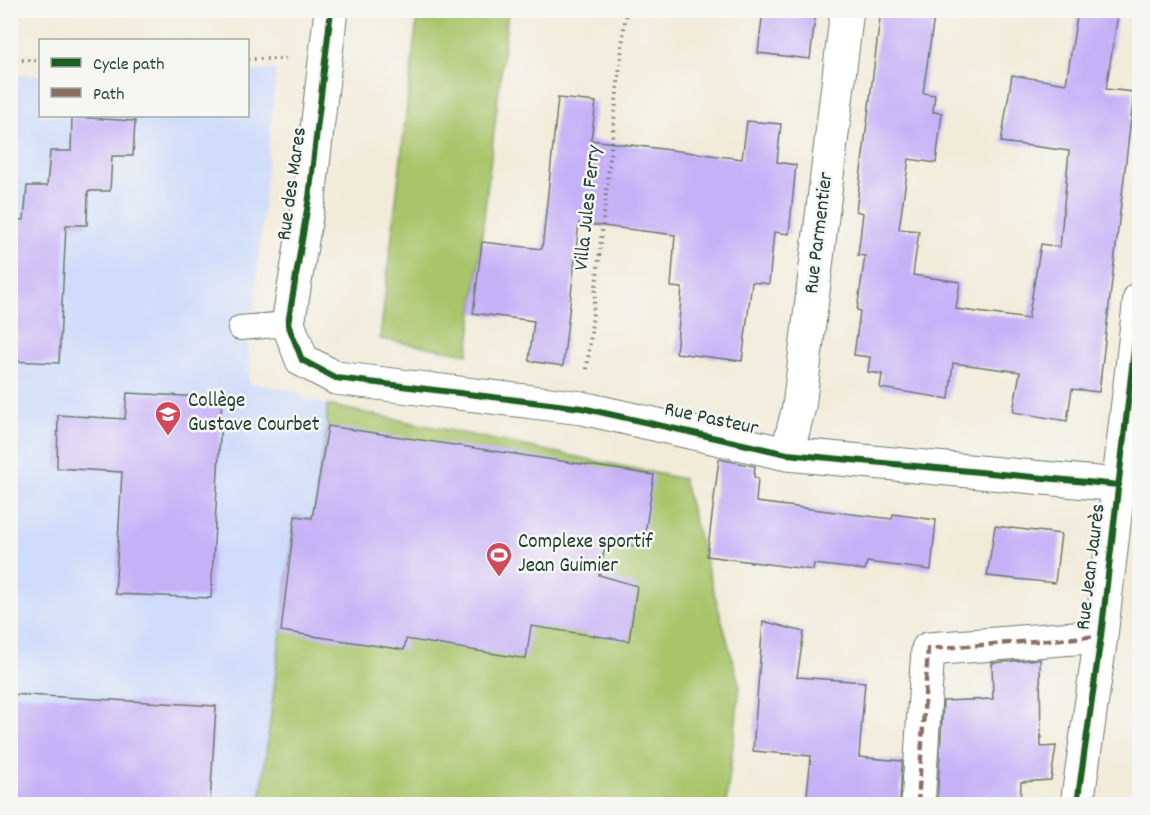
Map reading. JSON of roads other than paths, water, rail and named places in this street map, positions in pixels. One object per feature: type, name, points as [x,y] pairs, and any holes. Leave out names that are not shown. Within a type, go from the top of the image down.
[{"type":"street","name":"Rue des Mares","points":[[288,324],[309,198],[331,10]]},
{"type":"street","name":"Rue Parmentier","points":[[787,454],[799,407],[847,10]]},
{"type":"street","name":"Rue Jean Jaurès","points":[[1077,804],[1101,636],[1140,298]]},
{"type":"street","name":"Rue Pasteur","points":[[288,324],[302,360],[336,378],[582,408],[787,454],[1119,485]]},
{"type":"street","points":[[918,804],[928,649],[1101,636]]},
{"type":"lane","points":[[240,328],[288,324]]},
{"type":"place","name":"Collège Gustave Courbet","points":[[168,437]]},
{"type":"place","name":"Complexe sportif Jean Guimier","points":[[499,578]]}]
